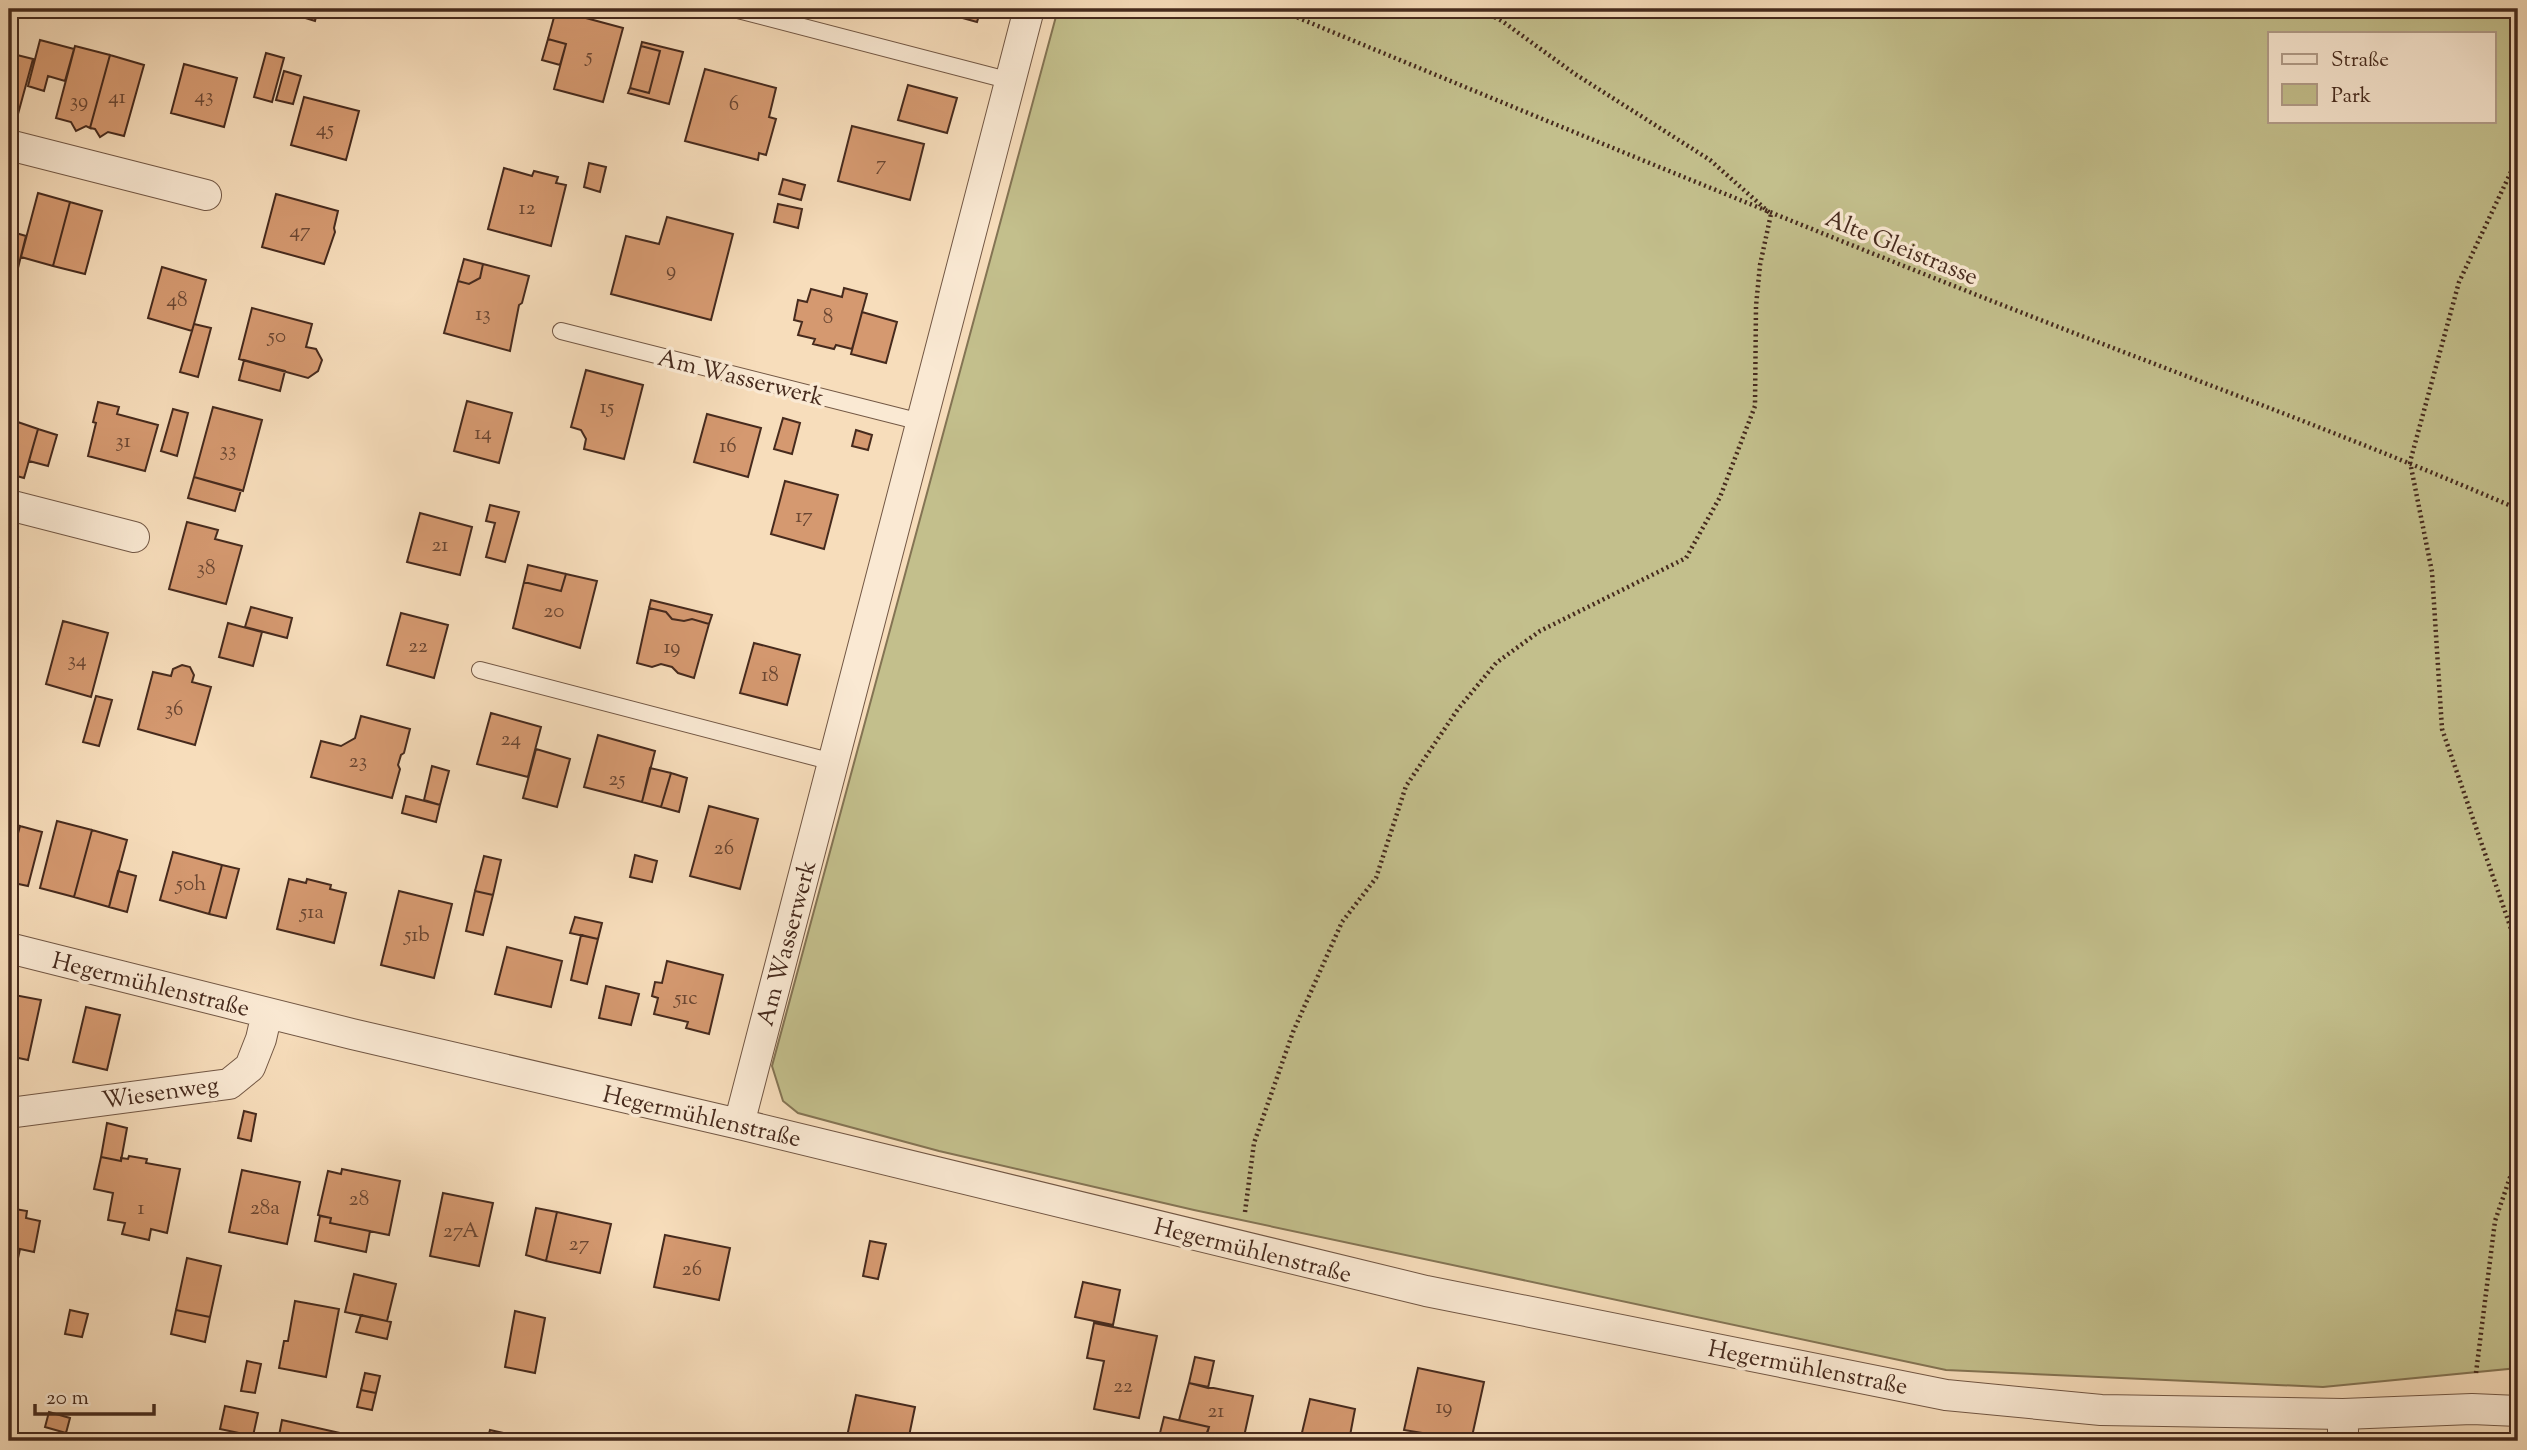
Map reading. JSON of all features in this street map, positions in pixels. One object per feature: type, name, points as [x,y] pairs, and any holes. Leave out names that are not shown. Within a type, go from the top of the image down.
[{"type":"street","name":"Am Wasserwerk","points":[[739,1124],[1029,9]]},
{"type":"street","points":[[9,145],[206,195]]},
{"type":"street","points":[[9,505],[134,537]]},
{"type":"street","name":"Hegermühlenstraße","points":[[9,948],[267,1013],[739,1124],[1426,1292],[1946,1395],[2343,1428],[2472,1409],[2518,1411]]},
{"type":"street","name":"Wiesenweg","points":[[9,1113],[229,1084],[250,1067],[267,1013]]},
{"type":"lane","points":[[734,9],[1011,81]]},
{"type":"lane","name":"Am Wasserwerk","points":[[561,331],[921,422]]},
{"type":"lane","points":[[480,670],[833,762]]},
{"type":"path","name":"Alte Gleistrasse","points":[[1277,9],[1771,214],[2410,462],[2518,509]]},
{"type":"path","points":[[1240,1248],[1254,1143],[1293,1032],[1342,922],[1376,878],[1406,786],[1458,709],[1496,663],[1540,631],[1686,558],[1720,497],[1755,407],[1756,306],[1760,265],[1771,214],[1710,160],[1575,74],[1502,20],[1479,9]]},
{"type":"path","points":[[2518,157],[2459,282],[2410,462],[2432,572],[2442,729],[2518,949]]},
{"type":"path","points":[[2472,1409],[2495,1221],[2518,1154]]},
{"type":"green space","points":[[1058,9],[2518,9],[2518,1368],[2323,1387],[1946,1370],[1194,1210],[939,1151],[798,1113],[783,1101],[772,1066]]},
{"type":"building","points":[[301,9],[318,9],[315,21],[299,16]]},
{"type":"building","points":[[914,9],[942,9],[940,16]]},
{"type":"building","points":[[942,9],[981,9],[977,22],[941,12]]},
{"type":"building","points":[[556,10],[623,28],[603,102],[554,89],[566,44],[548,39]]},
{"type":"building","points":[[548,39],[566,44],[560,65],[542,60]]},
{"type":"building","points":[[40,40],[74,49],[65,81],[48,76],[44,91],[28,86]]},
{"type":"building","points":[[642,42],[683,52],[669,104],[628,93],[630,88],[649,93],[660,51],[641,46]]},
{"type":"building","points":[[75,46],[110,55],[90,128],[86,126],[76,131],[71,122],[56,118]]},
{"type":"building","points":[[641,46],[660,51],[649,93],[630,88]]},
{"type":"building","points":[[9,53],[33,59],[18,114],[9,112]]},
{"type":"building","points":[[266,53],[284,58],[272,102],[254,97]]},
{"type":"building","points":[[110,55],[144,65],[124,136],[108,132],[100,137],[95,129],[90,128]]},
{"type":"building","points":[[184,64],[237,78],[224,127],[171,113]]},
{"type":"building","points":[[705,69],[776,88],[769,117],[776,119],[766,155],[759,153],[758,160],[685,141]]},
{"type":"building","points":[[284,71],[301,76],[293,104],[276,100]]},
{"type":"building","points":[[908,85],[957,98],[947,133],[898,120]]},
{"type":"building","points":[[304,97],[359,111],[346,160],[291,145]]},
{"type":"building","points":[[852,126],[924,144],[910,200],[838,181]]},
{"type":"building","points":[[589,163],[606,167],[600,192],[584,187]]},
{"type":"building","points":[[504,168],[532,176],[534,171],[558,177],[556,183],[566,185],[551,246],[488,229]]},
{"type":"building","points":[[783,179],[805,185],[801,200],[779,194]]},
{"type":"building","points":[[38,193],[70,202],[53,266],[21,257]]},
{"type":"building","points":[[276,194],[338,211],[335,232],[324,264],[262,247]]},
{"type":"building","points":[[70,202],[102,211],[85,274],[53,266]]},
{"type":"building","points":[[778,204],[802,209],[798,228],[774,222]]},
{"type":"building","points":[[667,217],[733,234],[711,320],[611,294],[626,236],[659,244]]},
{"type":"building","points":[[9,231],[26,236],[15,280],[9,278]]},
{"type":"building","points":[[464,259],[483,264],[480,278],[469,284],[458,281]]},
{"type":"building","points":[[483,264],[529,276],[522,303],[519,305],[510,351],[444,333],[458,281],[469,284],[480,278]]},
{"type":"building","points":[[162,267],[206,280],[192,331],[148,318]]},
{"type":"building","points":[[844,288],[867,294],[852,349],[836,345],[834,349],[813,344],[815,339],[798,335],[802,322],[794,320],[798,300],[807,302],[811,289],[842,297]]},
{"type":"building","points":[[252,308],[312,324],[306,347],[316,349],[322,360],[318,371],[308,378],[239,359]]},
{"type":"building","points":[[862,312],[897,322],[886,363],[851,354]]},
{"type":"building","points":[[194,324],[211,328],[198,377],[180,372]]},
{"type":"building","points":[[244,360],[285,371],[280,391],[239,380]]},
{"type":"building","points":[[586,370],[643,385],[624,459],[584,449],[586,439],[581,430],[571,427]]},
{"type":"building","points":[[467,401],[512,413],[499,463],[454,451]]},
{"type":"building","points":[[98,402],[119,407],[117,414],[158,425],[145,471],[88,456]]},
{"type":"building","points":[[213,407],[262,420],[243,491],[194,477]]},
{"type":"building","points":[[173,409],[188,413],[177,456],[161,451]]},
{"type":"building","points":[[707,414],[761,428],[748,477],[694,462]]},
{"type":"building","points":[[783,418],[800,423],[792,454],[774,449]]},
{"type":"building","points":[[9,419],[38,429],[24,478],[9,474]]},
{"type":"building","points":[[38,429],[57,435],[48,466],[29,461]]},
{"type":"building","points":[[856,430],[872,435],[868,450],[852,446]]},
{"type":"building","points":[[194,477],[241,490],[235,511],[188,498]]},
{"type":"building","points":[[785,481],[838,495],[824,549],[771,534]]},
{"type":"building","points":[[490,505],[519,512],[505,562],[486,557],[495,523],[486,521]]},
{"type":"building","points":[[420,513],[472,527],[460,575],[407,562]]},
{"type":"building","points":[[187,522],[218,530],[215,539],[242,546],[226,604],[169,589]]},
{"type":"building","points":[[528,565],[566,574],[561,591],[524,582]]},
{"type":"building","points":[[566,574],[597,581],[580,648],[513,628],[524,582],[561,591]]},
{"type":"building","points":[[9,585],[18,588],[9,623]]},
{"type":"building","points":[[651,600],[712,615],[709,624],[692,619],[672,619],[666,612],[649,608]]},
{"type":"building","points":[[251,607],[292,618],[287,638],[245,627]]},
{"type":"building","points":[[649,608],[666,612],[672,619],[692,619],[709,624],[694,678],[661,664],[652,667],[637,663]]},
{"type":"building","points":[[401,613],[448,625],[434,678],[387,665]]},
{"type":"building","points":[[63,621],[108,633],[91,697],[46,684]]},
{"type":"building","points":[[228,623],[262,632],[253,666],[219,657]]},
{"type":"building","points":[[754,643],[800,655],[787,705],[740,693]]},
{"type":"building","points":[[182,665],[190,667],[194,675],[192,682],[211,687],[195,745],[138,729],[153,672],[171,676],[173,669]]},
{"type":"building","points":[[96,696],[112,700],[99,746],[83,742]]},
{"type":"building","points":[[491,713],[541,727],[528,777],[477,764]]},
{"type":"building","points":[[361,716],[410,729],[398,765],[400,769],[392,798],[311,777],[321,741],[341,746],[355,738]]},
{"type":"building","points":[[598,735],[655,751],[642,802],[584,787]]},
{"type":"building","points":[[536,749],[570,759],[557,807],[523,798]]},
{"type":"building","points":[[432,766],[449,771],[440,805],[424,800]]},
{"type":"building","points":[[650,768],[671,773],[661,807],[642,802]]},
{"type":"building","points":[[671,773],[687,778],[679,812],[661,807]]},
{"type":"building","points":[[406,796],[440,805],[436,822],[402,813]]},
{"type":"building","points":[[709,806],[758,819],[740,889],[690,876]]},
{"type":"building","points":[[57,821],[92,830],[74,897],[40,888]]},
{"type":"building","points":[[9,823],[20,826],[9,866]]},
{"type":"building","points":[[20,826],[42,832],[28,886],[9,882],[9,866]]},
{"type":"building","points":[[92,830],[127,840],[109,907],[74,897]]},
{"type":"building","points":[[173,852],[222,865],[209,914],[160,900]]},
{"type":"building","points":[[635,855],[657,861],[652,882],[630,877]]},
{"type":"building","points":[[484,856],[501,860],[493,895],[475,891]]},
{"type":"building","points":[[222,865],[239,869],[226,918],[209,914]]},
{"type":"building","points":[[118,871],[136,876],[127,912],[109,907]]},
{"type":"building","points":[[289,879],[306,883],[307,879],[331,885],[330,889],[346,893],[334,943],[277,929]]},
{"type":"building","points":[[399,891],[452,904],[434,978],[381,965]]},
{"type":"building","points":[[475,891],[493,895],[483,935],[466,931]]},
{"type":"building","points":[[575,917],[602,923],[598,939],[570,933]]},
{"type":"building","points":[[581,935],[598,939],[587,984],[571,980]]},
{"type":"building","points":[[507,947],[562,961],[551,1007],[495,994]]},
{"type":"building","points":[[667,961],[723,975],[709,1034],[686,1028],[688,1022],[654,1014],[658,998],[652,996],[655,982],[662,983]]},
{"type":"building","points":[[606,986],[639,994],[631,1025],[599,1018]]},
{"type":"building","points":[[9,994],[41,1000],[28,1060],[9,1056]]},
{"type":"building","points":[[86,1007],[120,1015],[107,1070],[73,1062]]},
{"type":"building","points":[[244,1111],[256,1114],[251,1141],[238,1138]]},
{"type":"building","points":[[107,1123],[127,1128],[121,1161],[101,1157]]},
{"type":"building","points":[[129,1156],[147,1159],[146,1163],[180,1169],[167,1233],[151,1229],[149,1240],[122,1234],[125,1223],[108,1220],[113,1193],[94,1189],[101,1157],[121,1161],[121,1158],[128,1159]]},
{"type":"building","points":[[342,1169],[400,1181],[389,1235],[330,1223],[331,1218],[318,1215],[328,1171],[341,1174]]},
{"type":"building","points":[[242,1170],[300,1182],[287,1244],[229,1232]]},
{"type":"building","points":[[443,1193],[493,1203],[479,1266],[430,1256]]},
{"type":"building","points":[[9,1208],[27,1211],[26,1218],[40,1221],[34,1252],[20,1249],[15,1272],[9,1271]]},
{"type":"building","points":[[536,1208],[557,1212],[546,1261],[526,1255]]},
{"type":"building","points":[[557,1212],[611,1224],[600,1273],[546,1261]]},
{"type":"building","points":[[320,1216],[331,1218],[330,1223],[370,1231],[366,1252],[315,1241]]},
{"type":"building","points":[[665,1235],[730,1248],[719,1300],[654,1287]]},
{"type":"building","points":[[870,1241],[886,1244],[878,1279],[863,1276]]},
{"type":"building","points":[[187,1258],[221,1266],[210,1317],[176,1310]]},
{"type":"building","points":[[354,1274],[396,1284],[387,1321],[345,1312]]},
{"type":"building","points":[[1083,1282],[1120,1290],[1113,1325],[1075,1317]]},
{"type":"building","points":[[295,1301],[339,1309],[326,1377],[279,1368],[284,1341],[288,1341]]},
{"type":"building","points":[[70,1310],[88,1314],[82,1337],[65,1334]]},
{"type":"building","points":[[176,1310],[210,1317],[205,1342],[171,1334]]},
{"type":"building","points":[[515,1311],[545,1318],[535,1373],[505,1367]]},
{"type":"building","points":[[361,1315],[391,1322],[387,1339],[356,1332]]},
{"type":"building","points":[[1094,1323],[1157,1336],[1139,1418],[1094,1409],[1104,1361],[1087,1358]]},
{"type":"building","points":[[1195,1357],[1214,1361],[1208,1388],[1189,1383]]},
{"type":"building","points":[[247,1361],[261,1364],[255,1393],[241,1391]]},
{"type":"building","points":[[1418,1368],[1484,1382],[1471,1441],[1404,1430]]},
{"type":"building","points":[[365,1373],[380,1376],[376,1393],[361,1390]]},
{"type":"building","points":[[1189,1383],[1253,1396],[1243,1441],[1206,1435],[1209,1427],[1179,1420]]},
{"type":"building","points":[[361,1390],[376,1393],[372,1410],[357,1407]]},
{"type":"building","points":[[856,1395],[915,1407],[908,1441],[846,1441]]},
{"type":"building","points":[[1310,1399],[1355,1409],[1349,1441],[1300,1441]]},
{"type":"building","points":[[225,1406],[258,1413],[253,1436],[220,1429]]},
{"type":"building","points":[[49,1412],[70,1418],[66,1433],[45,1427]]},
{"type":"building","points":[[1164,1417],[1209,1427],[1205,1441],[1158,1441]]},
{"type":"building","points":[[282,1420],[340,1433],[338,1441],[278,1441]]},
{"type":"building","points":[[490,1430],[508,1434],[506,1441],[487,1441]]},
{"type":"building","points":[[508,1434],[534,1441],[506,1441]]}]
